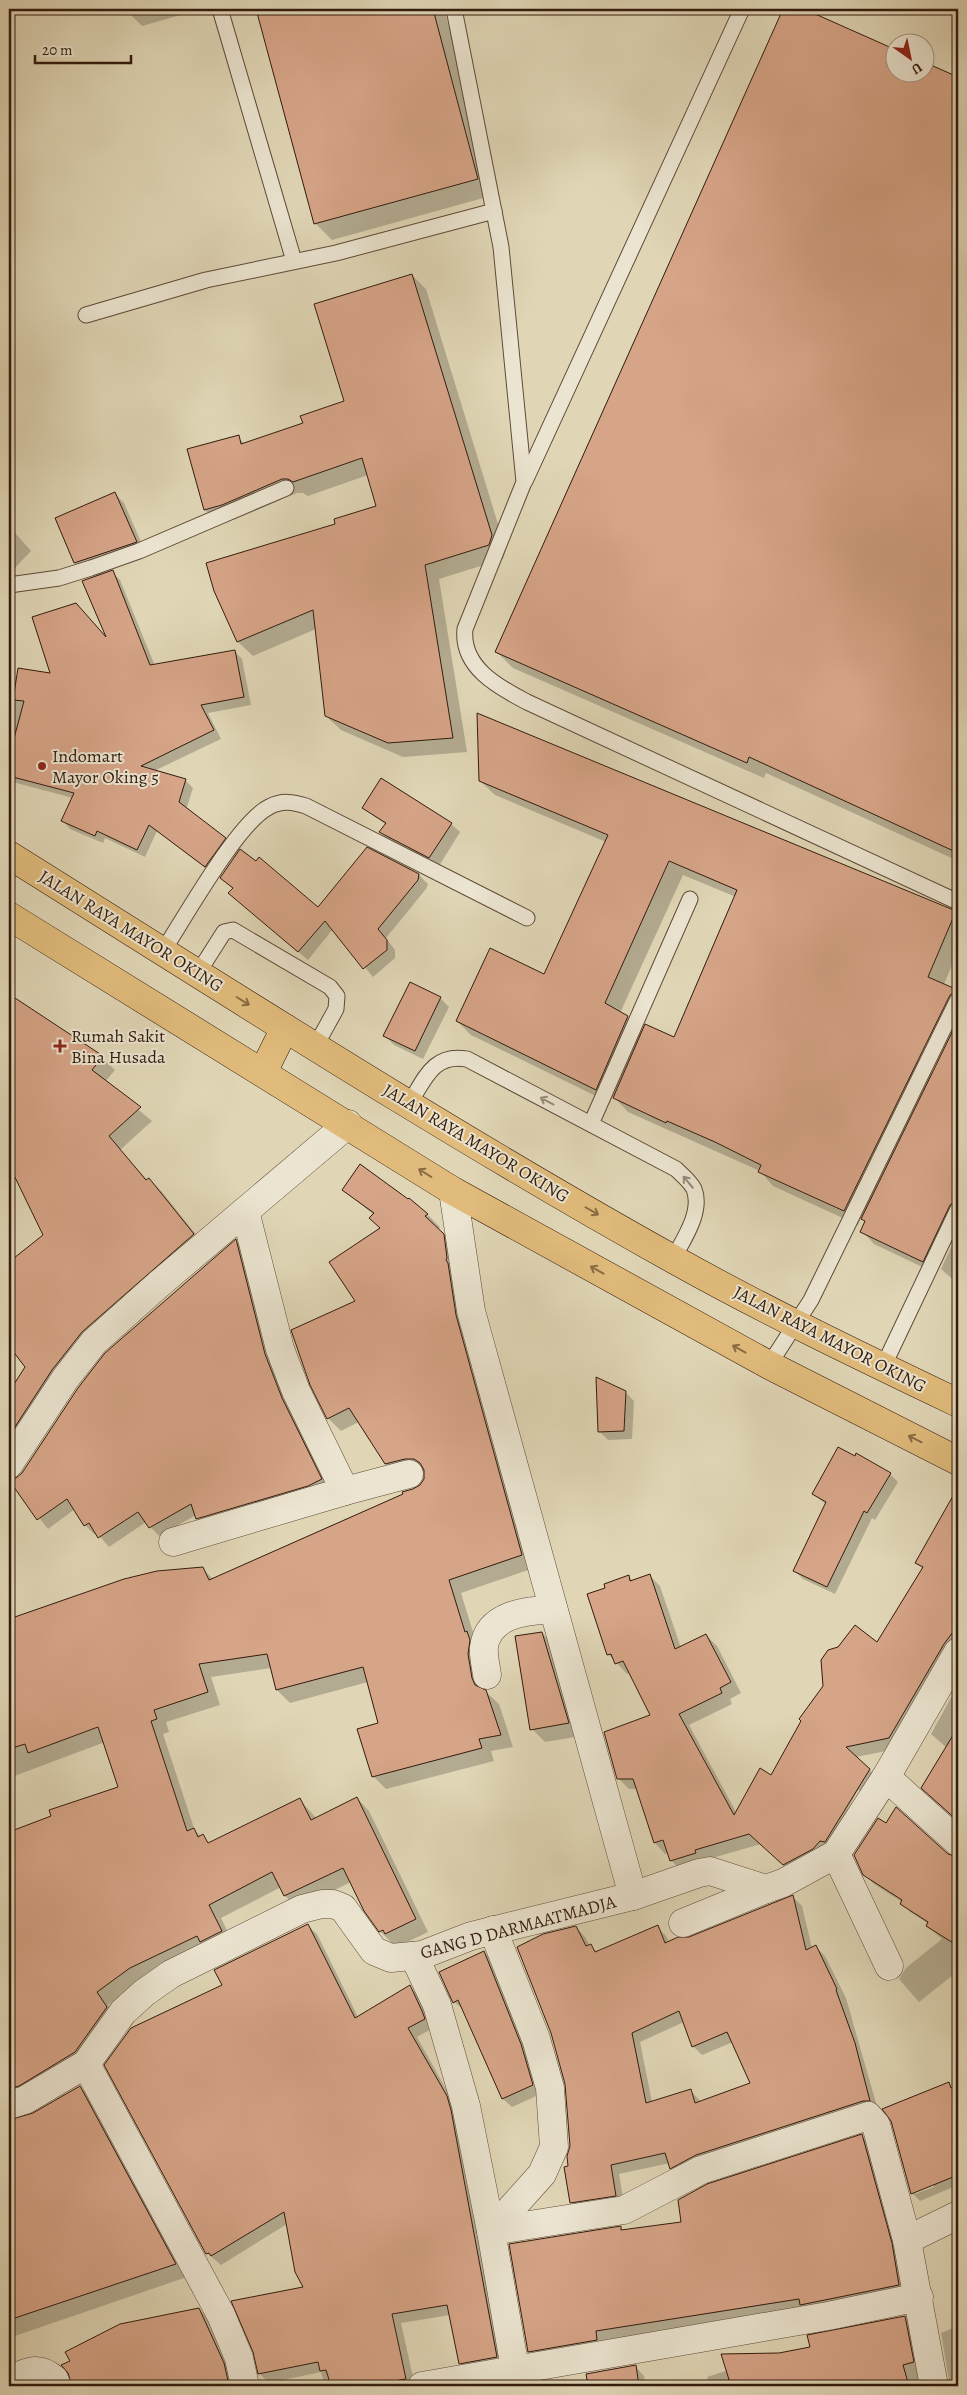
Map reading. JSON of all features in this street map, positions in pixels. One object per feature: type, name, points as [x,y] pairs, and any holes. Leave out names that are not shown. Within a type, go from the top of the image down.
[{"type":"main road","name":"JALAN RAYA MAYOR OKING","points":[[9,855],[315,1047],[673,1259],[797,1325],[958,1404]]},
{"type":"main road","points":[[9,916],[348,1124],[453,1191],[769,1365],[958,1462]]},
{"type":"main road","points":[[263,1072],[285,1028]]},
{"type":"street","points":[[9,1464],[65,1379],[94,1342],[348,1124]]},
{"type":"street","points":[[453,1191],[471,1311],[552,1610],[633,1896]]},
{"type":"street","points":[[245,1211],[280,1349],[296,1391],[345,1490]]},
{"type":"street","points":[[173,1542],[345,1490],[409,1474]]},
{"type":"street","points":[[487,1674],[484,1647],[490,1630],[509,1616],[529,1610],[552,1610]]},
{"type":"street","points":[[682,1923],[783,1883],[836,1854],[886,1777],[958,1652]]},
{"type":"street","points":[[886,1777],[958,1842]]},
{"type":"street","points":[[836,1854],[889,1966]]},
{"type":"street","name":"GANG D DARMAATMADJA","points":[[9,2105],[25,2100],[86,2064],[124,2012],[144,1993],[171,1974],[302,1909],[322,1904],[333,1904],[342,1908],[374,1951],[391,1958],[422,1955],[471,1936],[633,1896],[710,1871],[766,1889]]},
{"type":"street","points":[[491,2231],[542,2174],[554,2147],[550,2088],[536,2039],[493,1930]]},
{"type":"street","points":[[414,1956],[436,2005],[466,2106],[491,2231],[517,2378]]},
{"type":"street","points":[[86,2064],[221,2314],[239,2358],[245,2386]]},
{"type":"street","points":[[491,2231],[619,2211],[701,2170],[868,2116],[876,2125],[907,2240],[934,2386]]},
{"type":"street","points":[[907,2240],[958,2215]]},
{"type":"street","points":[[422,2386],[517,2378],[919,2297]]},
{"type":"street","points":[[9,2380],[30,2371],[39,2370],[47,2373],[54,2379],[57,2386]]},
{"type":"lane","points":[[220,9],[294,262]]},
{"type":"lane","points":[[454,9],[501,247],[524,482]]},
{"type":"lane","points":[[742,9],[524,482],[465,629],[465,649],[478,669],[505,690],[527,702],[958,902]]},
{"type":"lane","points":[[86,315],[206,280],[336,253],[494,211]]},
{"type":"lane","points":[[9,587],[59,578],[139,551],[286,488]]},
{"type":"lane","points":[[163,951],[235,839],[260,812],[270,806],[286,802],[306,806],[527,918]]},
{"type":"lane","points":[[591,1124],[690,900]]},
{"type":"lane","points":[[198,973],[224,932],[233,930],[330,987],[337,996],[336,1009],[315,1047]]},
{"type":"lane","points":[[769,1365],[797,1325],[958,999]]},
{"type":"lane","points":[[409,1104],[436,1064],[450,1057],[467,1059],[676,1169],[688,1180],[696,1198],[690,1227],[673,1259]]},
{"type":"lane","points":[[883,1367],[958,1209]]},
{"type":"building","points":[[256,9],[433,9],[478,179],[314,224]]},
{"type":"building","points":[[783,9],[804,9],[884,45],[884,82],[934,82],[934,66],[958,77],[958,853],[749,757],[747,763],[495,652]]},
{"type":"building","points":[[412,274],[492,535],[489,545],[425,565],[453,738],[388,743],[325,716],[313,610],[237,642],[214,591],[206,563],[335,524],[334,519],[376,506],[362,458],[293,482],[288,479],[282,479],[222,505],[204,510],[187,449],[239,435],[241,444],[303,423],[300,416],[344,401],[314,304]]},
{"type":"building","points":[[115,492],[137,542],[74,563],[55,518]]},
{"type":"building","points":[[113,570],[150,665],[235,650],[244,697],[201,705],[214,730],[141,766],[186,779],[179,802],[226,838],[205,867],[149,825],[137,850],[97,831],[95,836],[61,821],[74,793],[9,776],[9,757],[24,701],[13,700],[18,668],[50,673],[32,617],[76,603],[106,637],[82,581]]},
{"type":"building","points":[[477,713],[956,911],[928,977],[958,990],[950,995],[844,1211],[758,1172],[761,1165],[715,1142],[667,1121],[666,1123],[613,1098],[645,1024],[674,1037],[737,890],[669,861],[605,1003],[628,1016],[596,1090],[456,1021],[490,948],[544,974],[608,835],[479,781]]},
{"type":"building","points":[[381,778],[452,823],[429,858],[379,832],[386,823],[362,808]]},
{"type":"building","points":[[367,847],[419,874],[418,880],[378,929],[387,940],[387,950],[363,969],[325,921],[298,952],[228,893],[233,888],[220,878],[240,849],[256,861],[259,857],[318,907]]},
{"type":"building","points":[[410,982],[441,997],[415,1051],[383,1036]]},
{"type":"building","points":[[9,994],[103,1056],[92,1070],[141,1107],[109,1136],[146,1180],[149,1178],[194,1234],[82,1332],[52,1370],[9,1436],[9,1392],[25,1367],[9,1346],[9,1262],[43,1235],[9,1165]]},
{"type":"building","points":[[958,1020],[958,1200],[950,1205],[923,1262],[860,1232],[865,1221],[861,1219]]},
{"type":"building","points":[[360,1164],[409,1198],[428,1214],[425,1216],[444,1234],[446,1260],[456,1315],[522,1555],[449,1580],[465,1632],[467,1631],[470,1640],[468,1654],[472,1678],[475,1685],[486,1690],[501,1735],[479,1739],[482,1748],[372,1777],[357,1729],[378,1723],[363,1667],[276,1690],[267,1654],[199,1664],[208,1692],[154,1710],[157,1719],[151,1721],[187,1831],[194,1828],[198,1837],[203,1834],[208,1843],[300,1798],[311,1820],[357,1797],[416,1919],[385,1934],[383,1930],[379,1932],[364,1911],[343,1868],[284,1896],[272,1872],[209,1905],[222,1931],[200,1942],[197,1936],[130,1968],[97,1992],[107,2007],[75,2052],[19,2086],[9,2089],[9,1832],[51,1816],[49,1810],[118,1787],[98,1727],[28,1753],[25,1744],[9,1749],[9,1619],[124,1579],[157,1571],[203,1567],[209,1580],[403,1494],[402,1492],[420,1485],[424,1479],[424,1470],[420,1463],[414,1459],[405,1459],[385,1464],[349,1408],[327,1419],[310,1385],[291,1330],[355,1301],[329,1262],[380,1228],[369,1218],[374,1213],[342,1190]]},
{"type":"building","points":[[236,1239],[265,1354],[282,1398],[322,1479],[308,1486],[196,1519],[191,1504],[149,1528],[138,1512],[98,1538],[89,1523],[84,1526],[67,1499],[37,1520],[9,1480],[16,1478],[22,1473],[78,1388],[105,1353]]},
{"type":"building","points":[[596,1377],[626,1391],[624,1431],[598,1432]]},
{"type":"building","points":[[838,1447],[855,1456],[856,1453],[891,1473],[867,1513],[864,1511],[827,1587],[793,1571],[826,1502],[812,1494]]},
{"type":"building","points":[[958,1487],[958,1625],[944,1644],[889,1738],[846,1747],[870,1769],[825,1842],[820,1841],[813,1849],[783,1865],[749,1834],[695,1850],[696,1853],[670,1861],[663,1840],[654,1843],[633,1779],[617,1779],[604,1732],[650,1715],[623,1661],[615,1664],[611,1654],[607,1655],[587,1594],[605,1588],[604,1584],[629,1575],[630,1581],[650,1574],[675,1649],[706,1634],[731,1682],[720,1688],[722,1693],[679,1714],[734,1815],[760,1768],[771,1775],[801,1721],[799,1719],[823,1686],[821,1660],[828,1650],[838,1647],[855,1625],[877,1642],[923,1567],[915,1563]]},
{"type":"building","points":[[542,1632],[569,1723],[530,1730],[515,1636]]},
{"type":"building","points":[[958,1727],[958,1821],[921,1788]]},
{"type":"building","points":[[896,1807],[948,1854],[958,1857],[958,1946],[926,1926],[928,1922],[900,1904],[902,1900],[863,1875],[854,1855],[878,1818],[886,1823]]},
{"type":"building","points":[[793,1895],[806,1950],[816,1945],[837,1989],[855,2043],[870,2101],[863,2101],[696,2155],[670,2169],[665,2153],[611,2165],[616,2196],[570,2203],[564,2167],[568,2166],[567,2156],[570,2146],[565,2084],[551,2033],[517,1947],[543,1934],[576,1926],[586,1946],[591,1944],[595,1952],[658,1925],[665,1943],[678,1937],[689,1937]],"holes":[[[679,2011],[692,2047],[727,2032],[750,2083],[695,2103],[691,2089],[646,2103],[632,2033]]]},
{"type":"building","points":[[308,1924],[355,2018],[410,1985],[422,2011],[425,2019],[408,2028],[447,2096],[451,2110],[497,2357],[459,2364],[447,2305],[392,2314],[406,2379],[363,2386],[331,2386],[326,2370],[320,2371],[318,2362],[258,2374],[253,2352],[231,2301],[303,2287],[295,2272],[284,2212],[211,2256],[209,2253],[206,2254],[104,2065],[131,2028],[222,1985],[214,1970]]},
{"type":"building","points":[[484,1951],[521,2044],[533,2085],[502,2099],[458,2000],[453,2003],[439,1972]]},
{"type":"building","points":[[949,2082],[951,2088],[958,2083],[958,2175],[911,2194],[891,2121],[882,2109]]},
{"type":"building","points":[[80,2086],[176,2264],[9,2320],[9,2120],[33,2113]]},
{"type":"building","points":[[862,2134],[892,2243],[899,2285],[800,2305],[799,2299],[596,2331],[597,2340],[528,2352],[509,2244],[621,2226],[621,2230],[681,2222],[678,2200],[707,2184]]},
{"type":"building","points":[[199,2308],[224,2363],[228,2381],[225,2381],[226,2386],[72,2386],[68,2373],[61,2365],[70,2361],[65,2352],[120,2324]]},
{"type":"building","points":[[905,2316],[914,2362],[903,2365],[909,2386],[731,2386],[721,2354],[779,2353],[810,2347],[807,2335]]},
{"type":"building","points":[[636,2365],[639,2386],[588,2386],[586,2374]]},
{"type":"place","name":"Indomart Mayor Oking 5","points":[[42,766]]},
{"type":"place","name":"Rumah Sakit Bina Husada","points":[[60,1046]]}]
